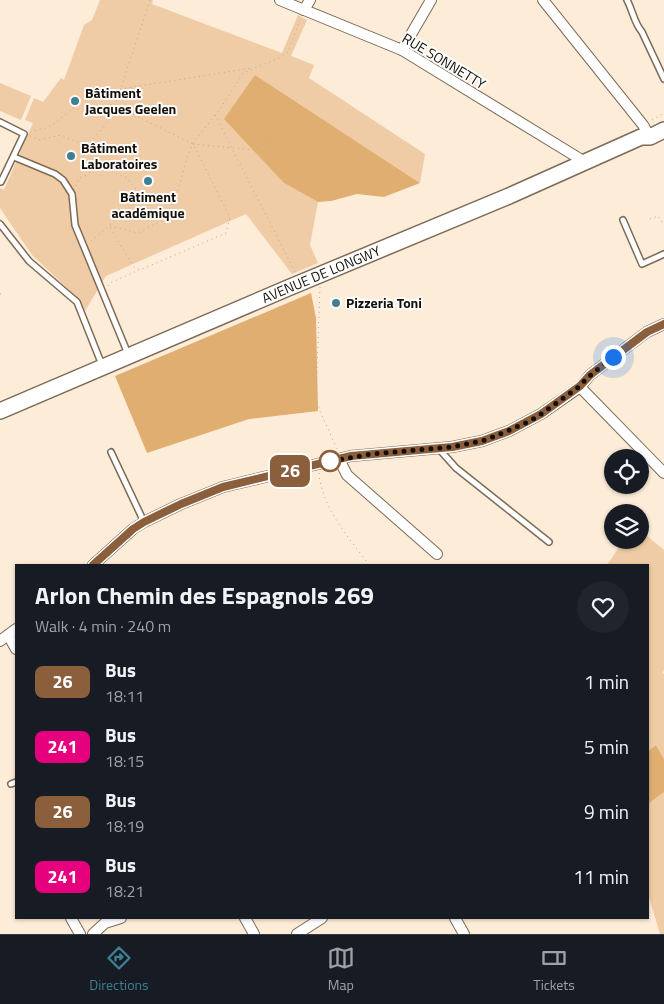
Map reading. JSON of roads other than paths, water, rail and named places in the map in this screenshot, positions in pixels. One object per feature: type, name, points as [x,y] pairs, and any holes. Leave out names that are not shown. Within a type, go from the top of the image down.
[{"type":"main road","name":"AVENUE DE LONGWY","points":[[0,411],[509,196],[649,132],[664,122]]},
{"type":"street","name":"RUE SONNETTY","points":[[280,0],[402,50],[585,162]]},
{"type":"street","points":[[304,10],[310,0]]},
{"type":"street","points":[[402,50],[431,0]]},
{"type":"street","points":[[544,0],[649,132]]},
{"type":"street","points":[[94,564],[133,529],[144,522],[223,487],[339,459],[371,454],[440,449],[482,441],[509,431],[535,417],[580,386],[590,375],[647,332],[664,324]]},
{"type":"street","points":[[580,386],[664,472]]},
{"type":"street","points":[[339,459],[347,475],[437,554]]},
{"type":"street","points":[[8,635],[15,647]]},
{"type":"street","points":[[72,919],[80,934]]},
{"type":"street","points":[[246,919],[254,934]]},
{"type":"street","points":[[297,934],[320,919]]},
{"type":"street","points":[[456,919],[464,934]]},
{"type":"street","points":[[93,934],[105,920]]},
{"type":"lane","points":[[627,0],[637,27],[642,32],[664,79]]},
{"type":"lane","points":[[0,122],[24,134],[0,182]]},
{"type":"lane","points":[[14,157],[55,174],[63,180],[72,194],[75,225],[129,356]]},
{"type":"lane","points":[[623,220],[642,264],[664,254]]},
{"type":"lane","points":[[0,224],[30,261],[77,302],[103,368]]},
{"type":"lane","points":[[440,449],[456,468],[549,542]]},
{"type":"lane","points":[[111,452],[144,522]]},
{"type":"place","name":"Bâtiment Jacques Geelen","points":[[75,101]]},
{"type":"place","name":"Bâtiment Laboratoires","points":[[71,156]]},
{"type":"place","name":"Bâtiment académique","points":[[148,181]]},
{"type":"place","name":"Pizzeria Toni","points":[[336,303]]}]
